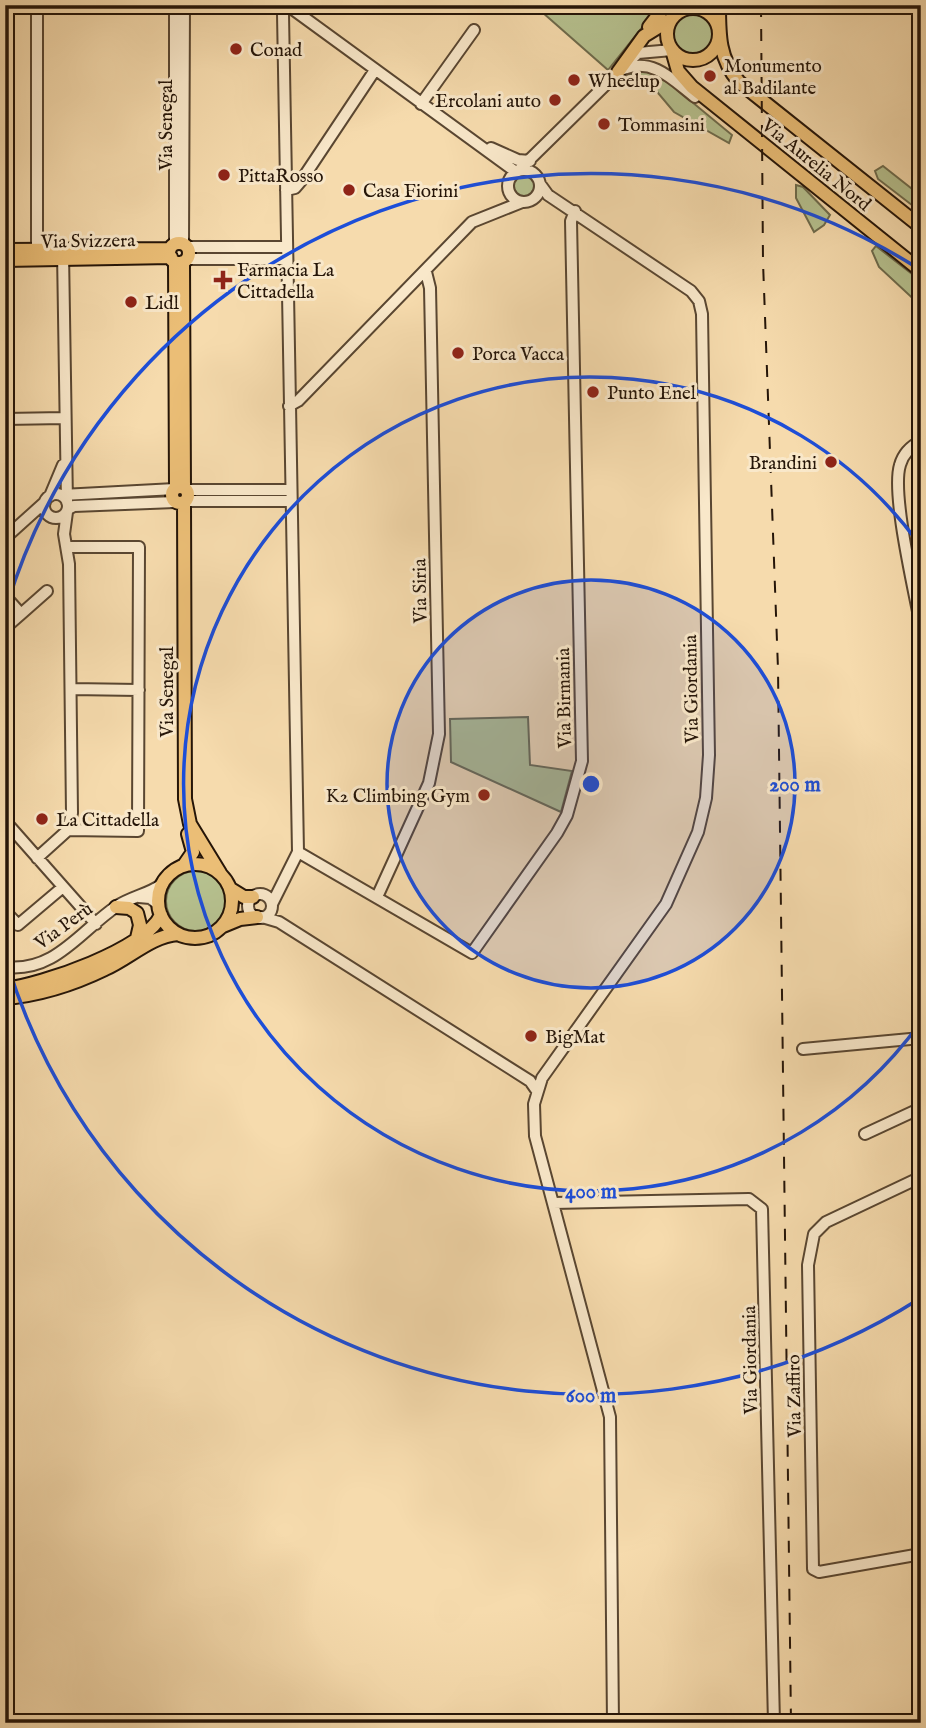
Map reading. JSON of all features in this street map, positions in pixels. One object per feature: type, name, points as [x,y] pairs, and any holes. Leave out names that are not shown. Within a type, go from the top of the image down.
[{"type":"main road","name":"Via Aurelia Nord","points":[[719,5],[719,31],[724,59],[739,82],[921,227]]},
{"type":"main road","points":[[618,72],[644,36],[672,12],[697,8],[712,16],[719,31],[715,47],[702,58],[686,59],[672,50],[666,35],[672,12]]},
{"type":"main road","name":"Via Aurelia Nord","points":[[672,50],[678,71],[719,110],[921,271]]},
{"type":"main road","name":"Via Svizzera","points":[[5,250],[37,255]]},
{"type":"main road","name":"Via Svizzera","points":[[5,260],[37,255],[179,253]]},
{"type":"main road","name":"Via Senegal","points":[[179,253],[179,799],[193,850],[184,865]]},
{"type":"main road","name":"Via Senegal","points":[[180,495],[186,799],[190,824],[220,873]]},
{"type":"main road","points":[[5,989],[77,969],[153,927],[159,910],[161,885],[171,873],[184,865],[203,864],[220,873],[231,889],[244,897],[253,897]]},
{"type":"main road","points":[[223,926],[231,912],[231,889]]},
{"type":"main road","points":[[116,907],[129,908],[137,913],[141,925],[137,938]]},
{"type":"main road","points":[[159,910],[178,934]]},
{"type":"main road","points":[[5,998],[74,982],[107,968],[159,937],[178,934],[205,937],[240,919],[259,917]]},
{"type":"street","points":[[37,5],[37,255]]},
{"type":"street","name":"Via Senegal","points":[[175,5],[179,253]]},
{"type":"street","name":"Via Senegal","points":[[179,253],[184,5]]},
{"type":"street","points":[[259,917],[298,852],[283,14],[294,7],[375,70],[498,159],[517,172],[527,170],[538,179]]},
{"type":"street","points":[[421,104],[474,30]]},
{"type":"street","points":[[498,209],[517,172],[638,53],[672,50]]},
{"type":"street","points":[[618,72],[635,66],[652,67],[719,110]]},
{"type":"street","points":[[286,190],[298,185],[375,70]]},
{"type":"street","points":[[475,142],[518,160],[533,159]]},
{"type":"street","points":[[498,159],[511,195],[528,201],[539,193],[533,159]]},
{"type":"street","name":"Via Giordania","points":[[538,179],[555,200],[691,291],[701,308],[709,755],[706,798],[698,832],[666,904],[542,1078],[531,1088],[535,1136],[610,1417],[613,1723]]},
{"type":"street","name":"Via Giordania","points":[[289,406],[298,401],[472,222],[498,209],[528,201],[555,200]]},
{"type":"street","name":"Via Birmania","points":[[298,852],[471,953],[557,833],[577,786],[582,761],[571,221],[575,211]]},
{"type":"street","name":"Via Svizzera","points":[[179,253],[286,247]]},
{"type":"street","name":"Via Svizzera","points":[[179,253],[286,259]]},
{"type":"street","points":[[27,520],[61,518],[64,463],[63,254]]},
{"type":"street","name":"Via Siria","points":[[377,897],[429,783],[439,734],[430,288],[426,272]]},
{"type":"street","points":[[5,419],[64,418]]},
{"type":"street","points":[[921,441],[909,449],[902,460],[898,486],[921,627]]},
{"type":"street","points":[[37,858],[68,830],[72,813],[67,547],[62,500],[64,463]]},
{"type":"street","points":[[7,533],[62,500],[180,495],[291,495]]},
{"type":"street","points":[[50,517],[62,500]]},
{"type":"street","points":[[50,517],[64,534]]},
{"type":"street","points":[[67,547],[139,547],[138,831],[68,830]]},
{"type":"street","points":[[5,628],[47,591]]},
{"type":"street","points":[[5,596],[21,614]]},
{"type":"street","points":[[71,689],[139,690]]},
{"type":"street","points":[[5,821],[96,924]]},
{"type":"street","name":"Via Perù","points":[[5,967],[24,967],[52,959],[116,907],[161,885]]},
{"type":"street","points":[[5,911],[18,925],[64,887]]},
{"type":"street","points":[[137,897],[150,898],[159,910]]},
{"type":"street","points":[[271,900],[253,897],[250,910],[259,917],[279,922],[517,1075],[531,1088]]},
{"type":"street","points":[[271,900],[279,922]]},
{"type":"street","points":[[803,1049],[921,1038]]},
{"type":"street","points":[[865,1134],[921,1108]]},
{"type":"street","name":"Via Zaffiro","points":[[921,1177],[826,1222],[814,1234],[808,1265],[813,1569],[819,1572],[921,1554]]},
{"type":"street","name":"Via Giordania","points":[[553,1203],[749,1199],[762,1209],[774,1723]]},
{"type":"green space","points":[[534,5],[660,5],[608,70]]},
{"type":"green space","points":[[693,14],[701,15],[707,20],[712,26],[712,42],[707,48],[701,53],[693,54],[685,53],[679,48],[674,42],[673,34],[674,26],[679,20],[685,15]]},
{"type":"green space","points":[[646,71],[669,83],[732,135],[729,143],[674,112],[648,81],[623,81],[628,75]]},
{"type":"green space","points":[[883,166],[921,196],[921,212],[878,179],[875,171]]},
{"type":"green space","points":[[520,175],[528,175],[535,182],[535,190],[528,197],[520,197],[513,190],[513,182]]},
{"type":"green space","points":[[796,185],[803,187],[830,215],[824,225],[814,232],[796,198]]},
{"type":"green space","points":[[876,246],[921,281],[921,306],[879,267],[872,251]]},
{"type":"green space","points":[[528,717],[530,765],[572,771],[561,812],[451,762],[450,719]]},
{"type":"green space","points":[[196,871],[213,876],[221,884],[226,901],[221,918],[213,926],[196,931],[179,926],[171,918],[166,901],[171,884],[179,876]]},
{"type":"railway","points":[[761,5],[763,262],[778,669],[791,1723]]},
{"type":"place","name":"Conad","points":[[236,49]]},
{"type":"place","name":"Monumento al Badilante","points":[[710,76]]},
{"type":"place","name":"Wheelup","points":[[574,80]]},
{"type":"place","name":"Ercolani auto","points":[[555,100]]},
{"type":"place","name":"Tommasini","points":[[604,124]]},
{"type":"place","name":"PittaRosso","points":[[224,175]]},
{"type":"place","name":"Casa Fiorini","points":[[349,190]]},
{"type":"place","name":"Farmacia La Cittadella","points":[[223,280]]},
{"type":"place","name":"Lidl","points":[[131,302]]},
{"type":"place","name":"Porca Vacca","points":[[458,353]]},
{"type":"place","name":"Punto Enel","points":[[593,392]]},
{"type":"place","name":"Brandini","points":[[831,462]]},
{"type":"place","name":"K2 Climbing Gym","points":[[484,795]]},
{"type":"place","name":"La Cittadella","points":[[42,819]]},
{"type":"place","name":"BigMat","points":[[531,1036]]}]
